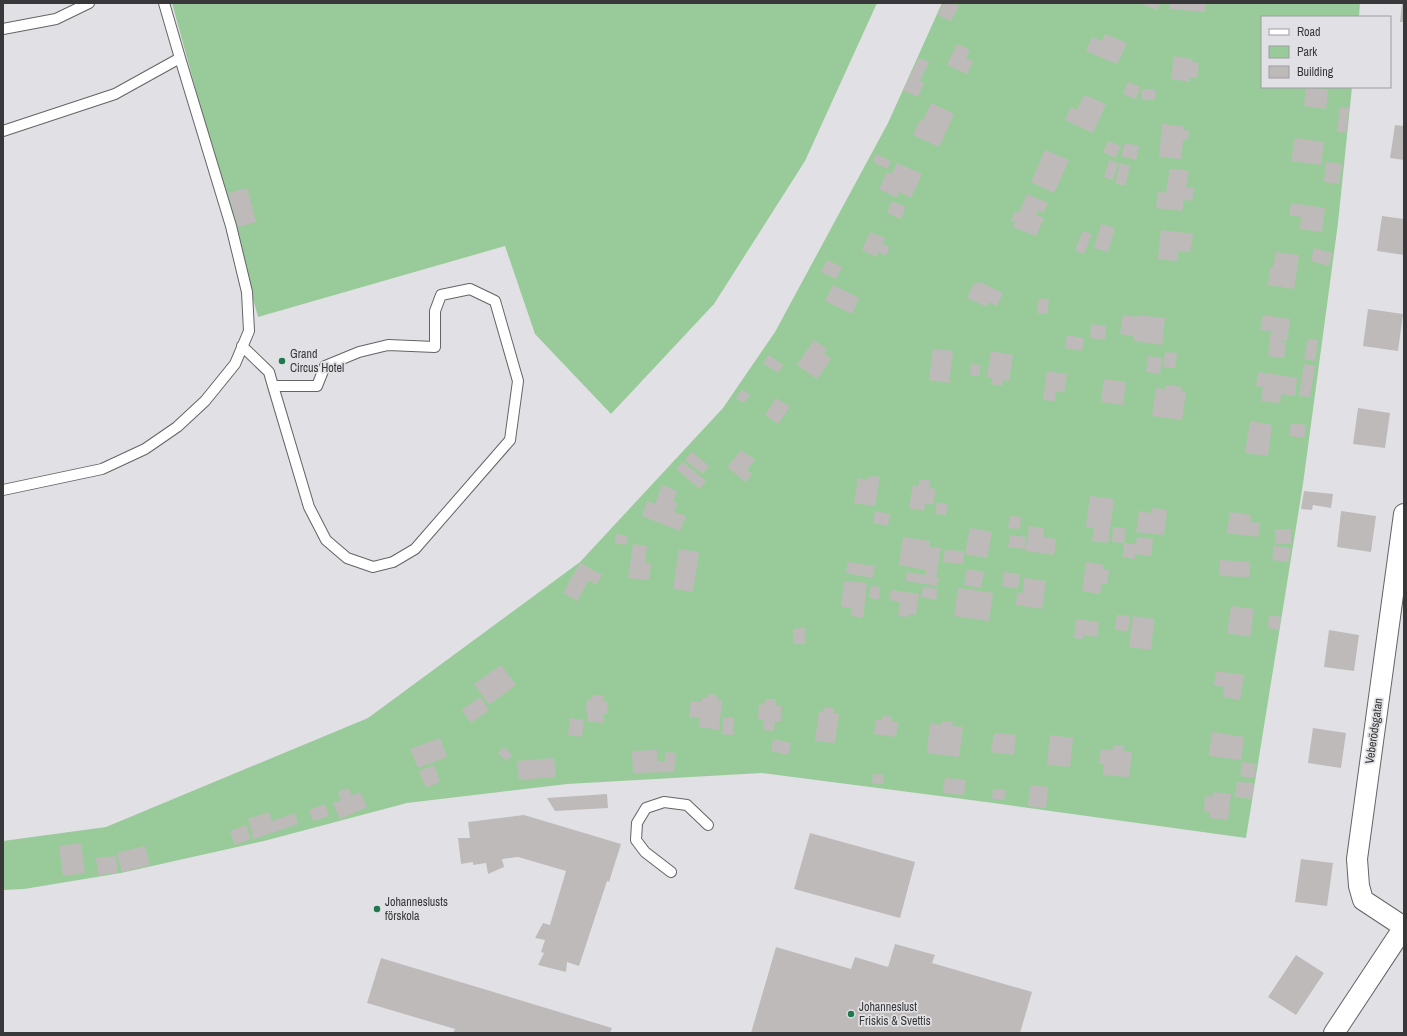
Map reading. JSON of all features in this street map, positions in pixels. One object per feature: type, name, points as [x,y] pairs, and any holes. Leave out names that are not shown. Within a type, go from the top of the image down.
[{"type":"street","name":"Veberödsgatan","points":[[1404,514],[1357,859],[1360,886],[1364,900],[1404,927]]},
{"type":"street","points":[[1334,1033],[1404,927]]},
{"type":"lane","points":[[3,29],[56,19],[89,3]]},
{"type":"lane","points":[[3,490],[102,469],[145,449],[177,427],[205,401],[235,364],[249,331],[247,292],[232,226],[164,3]]},
{"type":"lane","points":[[3,131],[115,94],[180,58]]},
{"type":"lane","points":[[242,346],[269,372],[273,386],[309,507],[326,540],[347,558],[372,567],[393,562],[415,549],[510,440],[518,381],[495,301],[470,289],[441,296],[435,311],[435,347],[388,345],[359,352],[326,366],[317,386],[273,386]]},
{"type":"lane","points":[[671,872],[645,852],[636,840],[637,823],[646,808],[664,802],[687,805],[708,826]]},
{"type":"green space","points":[[172,3],[877,3],[805,161],[714,304],[611,414],[535,334],[505,246],[258,317]]},
{"type":"green space","points":[[942,3],[1360,3],[1359,16],[1261,16],[1261,88],[1352,88],[1338,223],[1303,484],[1246,838],[762,773],[567,784],[407,803],[264,841],[121,873],[24,889],[3,890],[3,841],[106,827],[368,718],[580,562],[723,408],[775,332],[888,123]]},
{"type":"building","points":[[943,3],[952,3],[959,6],[951,21],[938,15]]},
{"type":"building","points":[[1138,3],[1160,3],[1158,10]]},
{"type":"building","points":[[1170,3],[1205,3],[1205,12],[1169,9]]},
{"type":"building","points":[[1402,3],[1404,3],[1404,22],[1400,22]]},
{"type":"building","points":[[1105,34],[1127,43],[1117,64],[1086,51],[1092,37],[1102,41]]},
{"type":"building","points":[[957,44],[970,50],[966,58],[973,61],[967,74],[947,65]]},
{"type":"building","points":[[1174,56],[1192,59],[1192,62],[1199,63],[1197,78],[1190,78],[1190,82],[1171,79]]},
{"type":"building","points":[[919,58],[929,62],[920,81],[924,83],[918,97],[903,90]]},
{"type":"building","points":[[1128,82],[1140,87],[1136,99],[1123,94]]},
{"type":"building","points":[[1306,88],[1328,90],[1326,109],[1304,106]]},
{"type":"building","points":[[1141,89],[1155,89],[1155,100],[1142,100]]},
{"type":"building","points":[[1084,95],[1106,104],[1093,133],[1065,120],[1071,107],[1077,110]]},
{"type":"building","points":[[931,103],[954,114],[939,147],[913,135],[920,120],[923,121]]},
{"type":"building","points":[[1340,107],[1349,108],[1346,133],[1337,132]]},
{"type":"building","points":[[1162,124],[1184,126],[1184,130],[1189,131],[1188,140],[1183,140],[1181,159],[1159,157]]},
{"type":"building","points":[[1395,125],[1404,126],[1404,160],[1390,158]]},
{"type":"building","points":[[1295,138],[1324,142],[1321,165],[1291,161]]},
{"type":"building","points":[[1108,141],[1121,146],[1115,158],[1103,152]]},
{"type":"building","points":[[1125,143],[1139,146],[1136,160],[1121,156]]},
{"type":"building","points":[[1045,150],[1069,160],[1054,193],[1031,182]]},
{"type":"building","points":[[876,154],[891,161],[887,169],[873,162]]},
{"type":"building","points":[[1109,160],[1118,163],[1113,180],[1104,177]]},
{"type":"building","points":[[1326,162],[1342,164],[1339,184],[1324,182]]},
{"type":"building","points":[[897,163],[922,174],[911,198],[899,192],[897,198],[879,189],[887,172],[892,174]]},
{"type":"building","points":[[1120,163],[1130,166],[1125,186],[1115,183]]},
{"type":"building","points":[[1170,169],[1189,171],[1186,187],[1194,188],[1192,201],[1184,200],[1182,211],[1156,208],[1158,192],[1166,193]]},
{"type":"building","points":[[247,188],[256,222],[238,227],[228,193]]},
{"type":"building","points":[[1027,194],[1048,203],[1043,213],[1038,210],[1036,215],[1044,218],[1036,236],[1013,227],[1015,222],[1011,220],[1015,211],[1019,213]]},
{"type":"building","points":[[892,201],[906,207],[901,219],[887,213]]},
{"type":"building","points":[[1291,203],[1325,208],[1322,232],[1300,229],[1301,217],[1289,215]]},
{"type":"building","points":[[1382,216],[1404,219],[1404,255],[1377,251]]},
{"type":"building","points":[[1101,224],[1115,228],[1108,252],[1094,248]]},
{"type":"building","points":[[1161,230],[1193,234],[1190,252],[1178,251],[1177,261],[1158,259]]},
{"type":"building","points":[[1083,231],[1092,234],[1084,254],[1075,250]]},
{"type":"building","points":[[870,232],[885,238],[882,244],[890,247],[886,256],[878,252],[876,257],[862,250]]},
{"type":"building","points":[[1314,248],[1332,253],[1329,266],[1311,261]]},
{"type":"building","points":[[1276,252],[1299,255],[1294,289],[1268,285],[1270,268],[1273,268]]},
{"type":"building","points":[[827,260],[842,267],[836,279],[821,272]]},
{"type":"building","points":[[980,282],[1003,293],[997,306],[989,302],[987,307],[967,298],[973,285]]},
{"type":"building","points":[[833,285],[859,298],[852,314],[825,301]]},
{"type":"building","points":[[1039,298],[1049,300],[1047,314],[1037,313]]},
{"type":"building","points":[[1368,309],[1403,314],[1398,351],[1363,346]]},
{"type":"building","points":[[1123,315],[1165,318],[1162,345],[1134,341],[1134,336],[1120,334]]},
{"type":"building","points":[[1263,315],[1290,319],[1287,341],[1281,340],[1281,342],[1286,343],[1284,358],[1268,356],[1271,331],[1260,330]]},
{"type":"building","points":[[1091,324],[1106,326],[1105,340],[1090,338]]},
{"type":"building","points":[[1067,335],[1084,338],[1082,351],[1065,348]]},
{"type":"building","points":[[1308,339],[1318,340],[1315,361],[1304,359]]},
{"type":"building","points":[[814,340],[827,349],[824,353],[831,359],[817,379],[797,365]]},
{"type":"building","points":[[933,349],[953,351],[949,383],[929,380]]},
{"type":"building","points":[[991,351],[1013,355],[1009,381],[1003,380],[1002,386],[991,384],[992,378],[987,377]]},
{"type":"building","points":[[1165,352],[1177,353],[1175,368],[1163,367]]},
{"type":"building","points":[[769,355],[783,365],[778,373],[763,363]]},
{"type":"building","points":[[1148,356],[1162,358],[1160,374],[1146,372]]},
{"type":"building","points":[[971,364],[981,365],[979,376],[970,375]]},
{"type":"building","points":[[1304,364],[1315,366],[1310,397],[1299,396]]},
{"type":"building","points":[[1047,371],[1067,374],[1064,393],[1056,391],[1055,401],[1043,400]]},
{"type":"building","points":[[1258,372],[1297,378],[1295,396],[1281,394],[1280,403],[1261,401],[1263,387],[1256,386]]},
{"type":"building","points":[[1104,379],[1126,382],[1123,405],[1101,402]]},
{"type":"building","points":[[1166,385],[1182,387],[1181,391],[1186,392],[1182,420],[1152,416],[1156,388],[1165,389]]},
{"type":"building","points":[[742,389],[750,395],[744,403],[736,398]]},
{"type":"building","points":[[776,398],[790,407],[778,424],[765,415]]},
{"type":"building","points":[[1358,408],[1390,413],[1385,448],[1353,444]]},
{"type":"building","points":[[1250,421],[1272,425],[1268,456],[1245,453]]},
{"type":"building","points":[[1291,423],[1306,425],[1305,438],[1289,436]]},
{"type":"building","points":[[741,450],[755,460],[747,470],[752,474],[746,482],[727,467]]},
{"type":"building","points":[[692,452],[709,466],[703,474],[685,460]]},
{"type":"building","points":[[683,462],[706,481],[700,489],[676,469]]},
{"type":"building","points":[[869,476],[880,477],[875,506],[854,503],[858,478],[868,480]]},
{"type":"building","points":[[920,479],[931,481],[929,488],[936,489],[933,505],[925,503],[924,511],[909,508],[913,485],[918,486]]},
{"type":"building","points":[[662,485],[677,491],[673,502],[678,503],[674,512],[686,516],[680,531],[642,516],[647,501],[655,504]]},
{"type":"building","points":[[1304,491],[1333,494],[1331,508],[1313,505],[1312,510],[1301,509]]},
{"type":"building","points":[[1090,496],[1114,499],[1108,543],[1092,541],[1094,528],[1086,527]]},
{"type":"building","points":[[937,502],[948,504],[946,515],[935,514]]},
{"type":"building","points":[[1152,508],[1167,510],[1164,535],[1136,532],[1139,511],[1151,513]]},
{"type":"building","points":[[875,511],[890,514],[888,526],[873,523]]},
{"type":"building","points":[[1341,511],[1376,516],[1371,552],[1337,547]]},
{"type":"building","points":[[1230,512],[1251,515],[1250,522],[1260,523],[1258,537],[1227,533]]},
{"type":"building","points":[[1010,516],[1021,517],[1020,529],[1008,528]]},
{"type":"building","points":[[1029,526],[1044,528],[1043,537],[1056,539],[1054,555],[1026,551]]},
{"type":"building","points":[[1113,527],[1126,528],[1124,543],[1112,542]]},
{"type":"building","points":[[970,528],[992,532],[987,558],[965,554]]},
{"type":"building","points":[[1275,529],[1291,529],[1291,544],[1275,544]]},
{"type":"building","points":[[616,534],[628,536],[626,545],[615,543]]},
{"type":"building","points":[[1010,535],[1026,537],[1025,549],[1008,547]]},
{"type":"building","points":[[903,537],[930,541],[930,547],[941,548],[936,577],[939,578],[937,586],[906,581],[907,572],[925,575],[926,570],[899,565]]},
{"type":"building","points":[[1137,537],[1153,539],[1151,556],[1135,554],[1135,559],[1123,557],[1124,543],[1136,544]]},
{"type":"building","points":[[633,544],[647,546],[645,563],[651,564],[649,580],[628,578]]},
{"type":"building","points":[[1274,546],[1291,548],[1288,562],[1272,560]]},
{"type":"building","points":[[679,549],[699,552],[693,592],[673,589]]},
{"type":"building","points":[[945,550],[964,551],[963,564],[943,562]]},
{"type":"building","points":[[1220,560],[1250,562],[1249,577],[1219,576]]},
{"type":"building","points":[[848,562],[875,566],[873,578],[846,573]]},
{"type":"building","points":[[1086,562],[1104,565],[1103,570],[1109,570],[1107,584],[1102,584],[1100,594],[1082,591]]},
{"type":"building","points":[[580,563],[602,575],[596,585],[589,580],[577,601],[563,593]]},
{"type":"building","points":[[967,569],[984,572],[981,588],[964,585]]},
{"type":"building","points":[[1004,572],[1020,574],[1018,589],[1002,586]]},
{"type":"building","points":[[1024,578],[1046,581],[1042,609],[1016,605],[1017,592],[1023,593]]},
{"type":"building","points":[[844,581],[867,583],[863,618],[851,616],[852,608],[841,607]]},
{"type":"building","points":[[871,586],[880,587],[879,599],[869,598]]},
{"type":"building","points":[[923,587],[938,589],[936,600],[921,597]]},
{"type":"building","points":[[958,588],[993,593],[989,621],[954,616]]},
{"type":"building","points":[[891,590],[919,594],[916,615],[909,614],[908,617],[898,616],[900,602],[889,600]]},
{"type":"building","points":[[1231,606],[1254,609],[1250,637],[1227,633]]},
{"type":"building","points":[[1117,615],[1130,616],[1128,631],[1115,630]]},
{"type":"building","points":[[1269,615],[1281,617],[1279,630],[1268,628]]},
{"type":"building","points":[[1133,616],[1154,619],[1151,650],[1129,647]]},
{"type":"building","points":[[1076,619],[1099,622],[1097,637],[1084,635],[1083,639],[1074,638]]},
{"type":"building","points":[[805,628],[805,644],[793,644],[793,629]]},
{"type":"building","points":[[1329,630],[1359,635],[1354,671],[1324,667]]},
{"type":"building","points":[[501,665],[516,685],[489,705],[474,684]]},
{"type":"building","points":[[1216,671],[1244,675],[1240,700],[1223,697],[1224,687],[1214,685]]},
{"type":"building","points":[[708,694],[717,695],[717,700],[722,700],[719,730],[699,727],[700,718],[689,717],[691,701],[702,702],[702,698],[707,698]]},
{"type":"building","points":[[592,695],[604,696],[603,701],[608,701],[607,714],[604,714],[603,723],[587,721],[587,699],[591,700]]},
{"type":"building","points":[[480,697],[489,710],[471,723],[462,710]]},
{"type":"building","points":[[765,699],[776,699],[776,706],[781,706],[781,721],[775,721],[774,731],[763,730],[763,720],[758,719],[759,704],[764,705]]},
{"type":"building","points":[[824,707],[834,708],[833,713],[839,714],[835,743],[815,741],[819,711],[823,712]]},
{"type":"building","points":[[883,715],[892,717],[892,722],[898,722],[896,737],[874,734],[876,720],[882,720]]},
{"type":"building","points":[[570,718],[584,720],[582,737],[568,735]]},
{"type":"building","points":[[723,718],[734,718],[733,735],[722,734]]},
{"type":"building","points":[[942,721],[953,722],[952,726],[963,727],[959,757],[927,753],[930,723],[941,725]]},
{"type":"building","points":[[1313,728],[1346,733],[1341,768],[1308,763]]},
{"type":"building","points":[[1212,732],[1244,737],[1241,760],[1209,756]]},
{"type":"building","points":[[994,733],[1016,735],[1014,755],[991,752]]},
{"type":"building","points":[[1050,735],[1073,738],[1070,767],[1047,765]]},
{"type":"building","points":[[440,738],[447,757],[418,768],[410,749]]},
{"type":"building","points":[[773,739],[791,743],[788,755],[771,751]]},
{"type":"building","points":[[1114,745],[1124,746],[1123,751],[1132,752],[1129,777],[1103,775],[1104,764],[1099,764],[1101,749],[1113,750]]},
{"type":"building","points":[[504,747],[512,755],[506,761],[498,753]]},
{"type":"building","points":[[657,750],[657,761],[665,762],[665,752],[676,753],[674,772],[633,773],[632,751]]},
{"type":"building","points":[[554,758],[556,777],[519,780],[517,761]]},
{"type":"building","points":[[1242,762],[1256,764],[1255,778],[1240,776]]},
{"type":"building","points":[[434,765],[440,782],[426,788],[419,771]]},
{"type":"building","points":[[873,774],[884,775],[883,784],[872,783]]},
{"type":"building","points":[[945,778],[966,780],[964,795],[943,793]]},
{"type":"building","points":[[1237,782],[1254,783],[1252,799],[1235,797]]},
{"type":"building","points":[[1030,785],[1048,787],[1046,808],[1028,806]]},
{"type":"building","points":[[348,788],[352,796],[360,792],[367,807],[340,819],[333,803],[341,800],[338,792]]},
{"type":"building","points":[[993,789],[1006,790],[1004,800],[992,799]]},
{"type":"building","points":[[1213,792],[1231,794],[1228,820],[1210,818],[1210,812],[1204,811],[1205,796],[1212,797]]},
{"type":"building","points":[[607,794],[608,808],[555,811],[547,798]]},
{"type":"building","points":[[325,804],[329,816],[313,821],[309,810]]},
{"type":"building","points":[[269,812],[272,821],[295,813],[298,824],[254,839],[248,819]]},
{"type":"building","points":[[524,815],[621,844],[579,966],[567,962],[566,972],[538,965],[544,953],[541,952],[545,940],[535,938],[543,923],[550,925],[566,871],[518,857],[502,859],[504,867],[488,874],[486,863],[473,865],[473,862],[461,864],[458,838],[470,838],[468,822]]},
{"type":"building","points":[[246,825],[251,839],[235,845],[230,831]]},
{"type":"building","points":[[810,833],[915,862],[900,918],[794,889]]},
{"type":"building","points":[[81,843],[85,873],[63,876],[59,846]]},
{"type":"building","points":[[145,846],[150,865],[122,872],[117,853]]},
{"type":"building","points":[[116,856],[118,873],[98,875],[96,858]]},
{"type":"building","points":[[1301,859],[1333,863],[1327,906],[1295,902]]},
{"type":"building","points":[[895,944],[935,955],[932,963],[1032,992],[1020,1033],[751,1033],[776,947],[851,969],[855,957],[888,967]]},
{"type":"building","points":[[1296,955],[1324,973],[1296,1015],[1268,997]]},
{"type":"building","points":[[381,958],[612,1028],[610,1033],[453,1033],[455,1029],[367,1003]]},
{"type":"place","name":"Grand Circus Hotel","points":[[282,361]]},
{"type":"place","name":"Johanneslusts förskola","points":[[377,909]]},
{"type":"place","name":"Johanneslust Friskis & Svettis","points":[[851,1014]]}]
